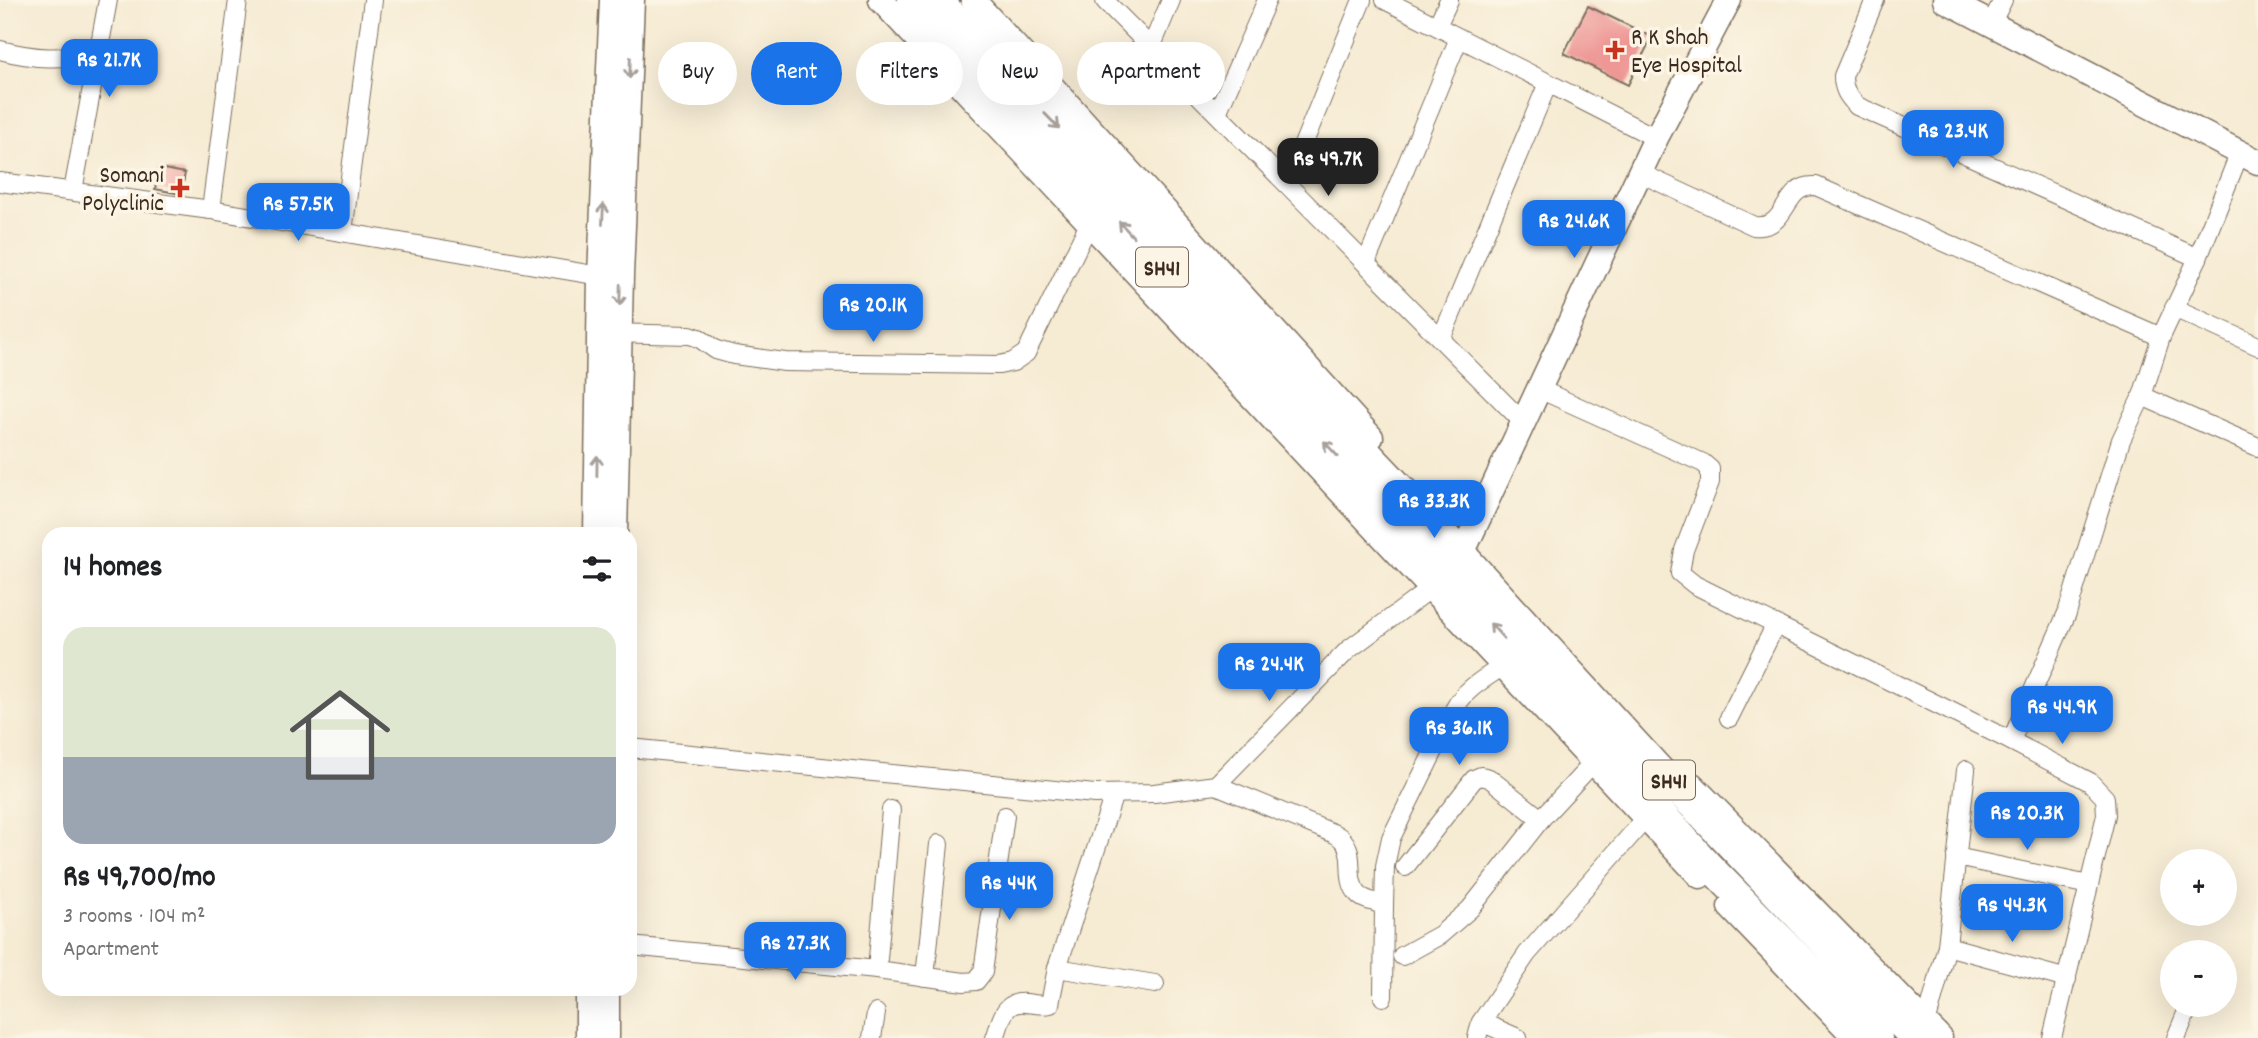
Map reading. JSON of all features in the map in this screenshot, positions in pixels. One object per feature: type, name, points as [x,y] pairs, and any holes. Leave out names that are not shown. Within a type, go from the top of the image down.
[{"type":"main road","name":"SH41","points":[[912,0],[1685,797],[1927,1033]]},
{"type":"main road","name":"SH41","points":[[938,0],[1420,526],[1709,866],[1878,1038]]},
{"type":"street","points":[[73,191],[108,0]]},
{"type":"street","points":[[211,210],[237,0]]},
{"type":"street","points":[[343,232],[373,0]]},
{"type":"street","points":[[612,0],[600,276],[609,333],[615,527]]},
{"type":"street","points":[[596,527],[632,0]]},
{"type":"street","points":[[881,0],[1646,819],[1856,1038]]},
{"type":"street","points":[[973,0],[1467,543],[1680,773],[1927,1033]]},
{"type":"street","points":[[1154,42],[1171,0]]},
{"type":"street","points":[[1217,113],[1267,0]]},
{"type":"street","points":[[1287,184],[1362,0]]},
{"type":"street","points":[[1385,0],[1656,138]]},
{"type":"street","points":[[1437,26],[1449,0]]},
{"type":"street","points":[[1875,0],[1843,76],[1846,94],[1857,106],[2199,258]]},
{"type":"street","points":[[1945,0],[2249,157],[2161,338],[2142,396],[2121,440],[2067,613],[2011,741]]},
{"type":"street","points":[[1991,24],[2003,0]]},
{"type":"street","points":[[1105,1],[1145,42]]},
{"type":"street","points":[[1467,543],[1656,138],[1723,2]]},
{"type":"street","points":[[1366,263],[1459,38]]},
{"type":"street","points":[[0,50],[30,58],[64,58],[98,53]]},
{"type":"street","points":[[1441,339],[1548,83]]},
{"type":"street","points":[[1209,105],[1523,422]]},
{"type":"street","points":[[1640,173],[1754,226],[1764,227],[1774,223],[1798,189],[1806,185],[1816,186],[2161,338]]},
{"type":"street","points":[[0,182],[211,210],[600,276]]},
{"type":"street","points":[[609,333],[690,335],[716,350],[785,362],[999,365],[1013,362],[1027,353],[1034,341],[1055,291],[1089,224]]},
{"type":"street","points":[[2174,308],[2258,346]]},
{"type":"street","points":[[1539,389],[1703,463],[1710,469],[1710,482],[1684,550],[1680,573],[1695,585],[2090,782],[2105,798],[2106,815],[2052,1038]]},
{"type":"street","points":[[2142,396],[2258,447]]},
{"type":"street","points":[[1216,785],[1348,650],[1430,589]]},
{"type":"street","points":[[1729,718],[1776,624]]},
{"type":"street","points":[[1383,997],[1385,866],[1391,838],[1462,695],[1503,666]]},
{"type":"street","points":[[637,749],[1095,794],[1154,793],[1216,785],[1343,838],[1348,845],[1353,885],[1357,893],[1363,898],[1384,905]]},
{"type":"street","points":[[1402,956],[1440,935],[1470,909],[1541,819],[1593,762]]},
{"type":"street","points":[[1927,1033],[1947,946],[1966,770]]},
{"type":"street","points":[[1405,867],[1474,779],[1481,776],[1489,778],[1541,819]]},
{"type":"street","points":[[995,1038],[1005,1010],[1010,1004],[1050,1004],[1057,968],[1114,794]]},
{"type":"street","points":[[877,970],[891,810]]},
{"type":"street","points":[[637,947],[877,970],[964,982],[976,981],[983,972],[1005,816]]},
{"type":"street","points":[[1518,1038],[1479,1030],[1527,954],[1646,819]]},
{"type":"street","points":[[925,977],[939,845]]},
{"type":"street","points":[[1956,857],[2089,885]]},
{"type":"street","points":[[1947,946],[2067,979]]},
{"type":"street","points":[[1057,968],[1155,984]]},
{"type":"street","points":[[588,1038],[589,996]]},
{"type":"street","points":[[607,996],[607,1038]]},
{"type":"street","points":[[872,1038],[876,1013]]},
{"type":"street","points":[[2176,1038],[2185,1017]]},
{"type":"building","points":[[1588,6],[1652,37],[1628,85],[1564,53]]},
{"type":"building","points":[[159,168],[185,173],[181,194],[155,189]]},
{"type":"place","name":"R K Shah Eye Hospital","points":[[1615,50]]},
{"type":"place","name":"Somani Polyclinic","points":[[180,188]]}]
